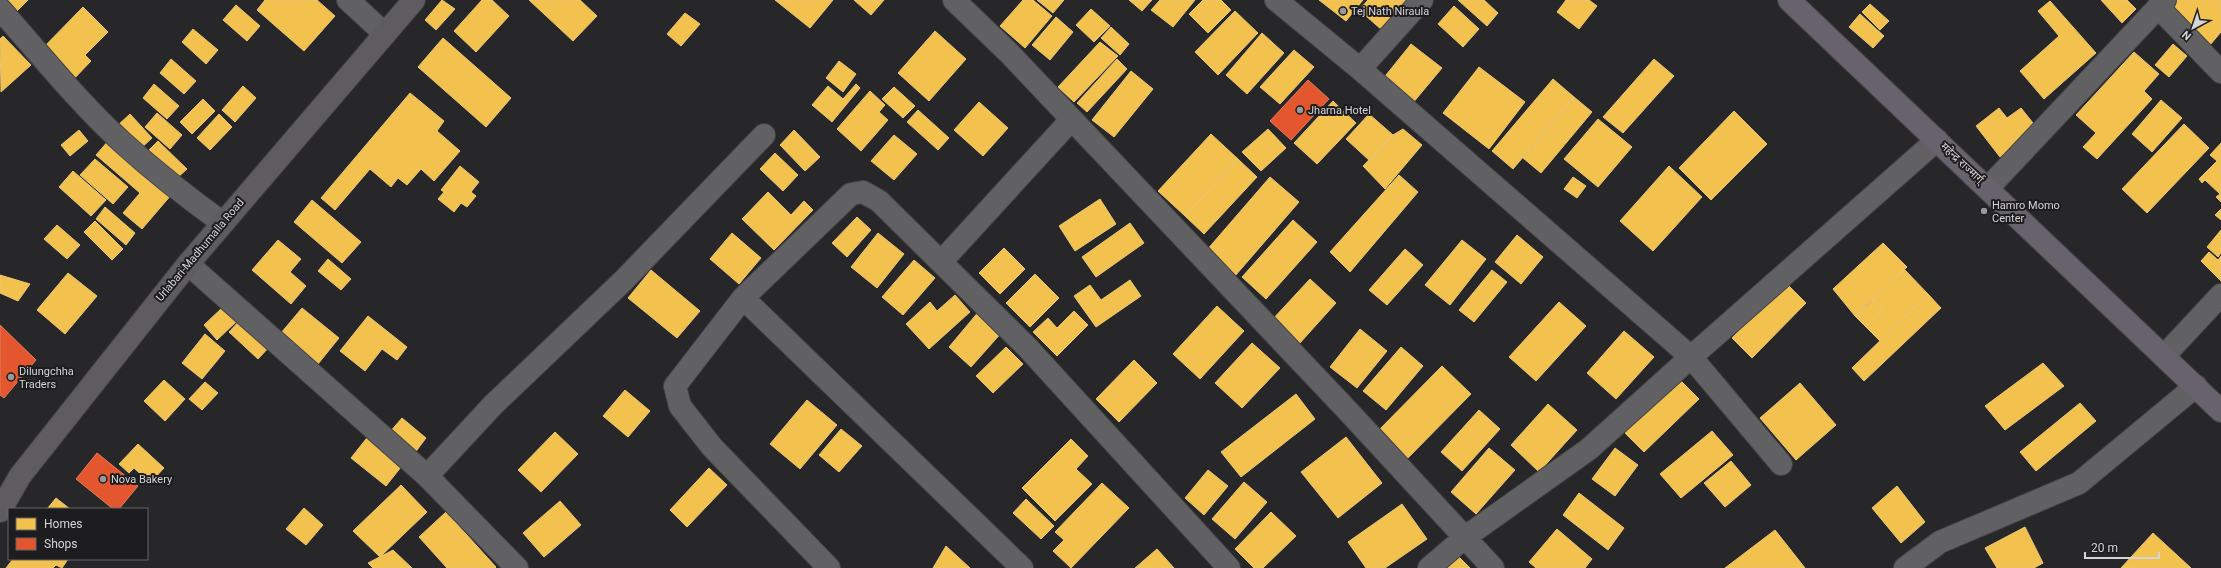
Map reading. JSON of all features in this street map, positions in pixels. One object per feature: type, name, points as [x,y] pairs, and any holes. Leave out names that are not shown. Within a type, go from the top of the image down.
[{"type":"highway","name":"महेन्द्र राज्मार्ग्","points":[[1788,0],[1988,188],[2221,411]]},
{"type":"main road","name":"Urlabari-Madhumalla Road","points":[[0,511],[20,476],[188,264],[414,0]]},
{"type":"street","points":[[348,0],[385,34]]},
{"type":"street","points":[[954,0],[1009,53],[1347,410],[1493,568]]},
{"type":"street","points":[[1276,0],[1360,69],[1690,357],[1781,464]]},
{"type":"street","points":[[1360,69],[1422,0]]},
{"type":"street","points":[[1988,188],[2161,4],[2221,72]]},
{"type":"street","points":[[0,9],[74,94],[122,142],[176,189],[222,223]]},
{"type":"street","points":[[941,262],[1071,120]]},
{"type":"street","points":[[427,476],[493,405],[623,281],[764,135]]},
{"type":"street","points":[[1429,568],[1464,538],[1589,448],[1690,357],[1937,140]]},
{"type":"street","points":[[829,568],[712,447],[680,406],[675,386],[743,298],[851,194],[863,192],[879,201],[1027,347],[1229,568]]},
{"type":"street","points":[[188,264],[427,476],[517,568]]},
{"type":"street","points":[[2164,356],[2221,295]]},
{"type":"street","points":[[743,298],[1022,568]]},
{"type":"street","points":[[1905,568],[1940,542],[2079,483],[2196,386]]},
{"type":"building: Homes","points":[[0,0],[28,0],[13,15]]},
{"type":"building: Homes","points":[[265,0],[317,0],[335,16],[304,51],[257,10]]},
{"type":"building: Homes","points":[[442,0],[455,9],[436,30],[425,20]]},
{"type":"building: Homes","points":[[482,0],[492,0],[509,16],[476,52],[454,31]]},
{"type":"building: Homes","points":[[529,0],[580,0],[597,16],[573,41]]},
{"type":"building: Homes","points":[[775,0],[833,0],[810,28]]},
{"type":"building: Homes","points":[[854,0],[884,0],[871,15]]},
{"type":"building: Homes","points":[[1023,0],[1033,0],[1052,16],[1025,48],[1000,26]]},
{"type":"building: Homes","points":[[1037,0],[1064,0],[1053,13]]},
{"type":"building: Homes","points":[[1129,0],[1152,0],[1142,11]]},
{"type":"building: Homes","points":[[1160,0],[1195,0],[1173,27],[1151,10]]},
{"type":"building: Homes","points":[[1203,0],[1221,0],[1231,10],[1208,33],[1189,14]]},
{"type":"building: Homes","name":"Tej Nath Niraula","points":[[1319,0],[1363,0],[1346,21]]},
{"type":"building: Homes","points":[[1368,0],[1409,0],[1382,30],[1359,10]]},
{"type":"building: Homes","points":[[1458,0],[1484,0],[1498,13],[1487,26]]},
{"type":"building: Homes","points":[[1566,0],[1589,0],[1597,6],[1579,29],[1557,12]]},
{"type":"building: Homes","points":[[2101,0],[2127,0],[2136,9],[2122,23]]},
{"type":"building: Homes","points":[[2172,0],[2221,0],[2221,32],[2210,45],[2166,7]]},
{"type":"building: Homes","points":[[2050,1],[2096,53],[2044,99],[2020,71],[2059,36],[2038,11]]},
{"type":"building: Homes","points":[[1870,4],[1889,21],[1880,30],[1862,12]]},
{"type":"building: Homes","points":[[236,5],[260,26],[247,41],[223,20]]},
{"type":"building: Homes","points":[[1454,6],[1479,29],[1463,47],[1438,24]]},
{"type":"building: Homes","points":[[83,7],[108,32],[85,55],[91,61],[72,81],[41,50]]},
{"type":"building: Homes","points":[[1091,9],[1110,26],[1094,42],[1076,25]]},
{"type":"building: Homes","points":[[1235,11],[1258,33],[1218,75],[1195,52]]},
{"type":"building: Homes","points":[[685,13],[700,24],[681,46],[667,34]]},
{"type":"building: Homes","points":[[1860,14],[1884,36],[1873,48],[1849,27]]},
{"type":"building: Homes","points":[[1056,17],[1073,32],[1050,60],[1032,45]]},
{"type":"building: Homes","points":[[1111,27],[1129,44],[1120,55],[1101,38]]},
{"type":"building: Homes","points":[[193,29],[218,50],[206,64],[182,42]]},
{"type":"building: Homes","points":[[935,31],[966,59],[929,101],[898,73]]},
{"type":"building: Homes","points":[[1262,33],[1284,53],[1247,94],[1226,75]]},
{"type":"building: Homes","points":[[3,36],[31,65],[1,92],[0,39]]},
{"type":"building: Homes","points":[[443,38],[511,98],[486,127],[418,67]]},
{"type":"building: Homes","points":[[1100,42],[1118,56],[1074,102],[1058,87]]},
{"type":"building: Homes","points":[[1411,44],[1442,68],[1412,104],[1382,80]]},
{"type":"building: Homes","points":[[2173,44],[2187,56],[2169,77],[2155,65]]},
{"type":"building: Homes","points":[[1294,50],[1314,67],[1280,104],[1260,87]]},
{"type":"building: Homes","points":[[2134,52],[2159,74],[2144,91],[2152,99],[2097,159],[2083,147],[2096,133],[2076,115]]},
{"type":"building: Homes","points":[[171,59],[196,81],[184,94],[160,73]]},
{"type":"building: Homes","points":[[1117,59],[1127,69],[1087,112],[1077,103]]},
{"type":"building: Homes","points":[[1654,59],[1674,76],[1623,133],[1603,117]]},
{"type":"building: Homes","points":[[839,61],[856,74],[843,92],[826,78]]},
{"type":"building: Homes","points":[[1479,67],[1525,102],[1489,149],[1443,113]]},
{"type":"building: Homes","points":[[1131,71],[1153,89],[1114,137],[1092,120]]},
{"type":"building: Homes","points":[[1553,79],[1574,97],[1513,169],[1492,151]]},
{"type":"building: Homes","points":[[154,84],[179,106],[167,119],[143,98]]},
{"type":"building: Homes","points":[[856,84],[860,88],[832,122],[812,105],[828,86],[843,99]]},
{"type":"building: Homes","points":[[243,86],[256,98],[235,122],[222,110]]},
{"type":"building: Homes","points":[[894,87],[915,106],[903,118],[882,99]]},
{"type":"building: Homes","points":[[870,91],[885,105],[879,112],[888,120],[861,151],[837,129]]},
{"type":"building: Homes","points":[[410,93],[444,121],[437,131],[460,151],[434,181],[421,169],[407,185],[398,178],[391,187],[370,169],[335,210],[321,198]]},
{"type":"building: Homes","points":[[1574,97],[1592,112],[1541,173],[1523,158]]},
{"type":"building: Homes","points":[[203,99],[215,111],[192,134],[180,122]]},
{"type":"building: Homes","points":[[2161,100],[2182,118],[2152,152],[2132,134]]},
{"type":"building: Homes","points":[[1333,101],[1356,123],[1317,164],[1294,143]]},
{"type":"building: Homes","points":[[979,102],[1008,128],[983,156],[954,130]]},
{"type":"building: Homes","points":[[1999,108],[2007,118],[2021,108],[2037,128],[2000,157],[1976,126]]},
{"type":"building: Homes","points":[[918,110],[949,138],[938,150],[907,122]]},
{"type":"building: Homes","points":[[1734,111],[1767,144],[1711,200],[1679,168]]},
{"type":"building: Homes","points":[[157,113],[182,135],[170,149],[145,127]]},
{"type":"building: Homes","points":[[130,114],[152,138],[139,150],[117,126]]},
{"type":"building: Homes","points":[[219,114],[232,127],[210,150],[197,138]]},
{"type":"building: Homes","points":[[1369,114],[1393,135],[1370,161],[1346,139]]},
{"type":"building: Homes","points":[[1598,119],[1632,147],[1598,187],[1564,159]]},
{"type":"building: Homes","points":[[2184,124],[2209,148],[2147,213],[2122,189]]},
{"type":"building: Homes","points":[[1268,129],[1286,148],[1261,171],[1242,152]]},
{"type":"building: Homes","points":[[1403,129],[1422,145],[1385,189],[1363,166],[1393,135]]},
{"type":"building: Homes","points":[[79,130],[88,141],[70,156],[61,145]]},
{"type":"building: Homes","points":[[794,130],[820,157],[805,171],[780,145]]},
{"type":"building: Homes","points":[[1211,134],[1238,159],[1185,216],[1158,191]]},
{"type":"building: Homes","points":[[894,135],[917,154],[894,180],[871,161]]},
{"type":"building: Homes","points":[[109,140],[172,194],[142,229],[123,213],[140,193],[96,155]]},
{"type":"building: Homes","points":[[158,141],[187,169],[176,179],[148,151]]},
{"type":"building: Homes","points":[[2221,143],[2221,202],[2216,197],[2220,194],[2205,180],[2202,183],[2199,179],[2217,161],[2210,155]]},
{"type":"building: Homes","points":[[775,153],[798,175],[783,191],[760,169]]},
{"type":"building: Homes","points":[[95,159],[128,187],[113,204],[80,175]]},
{"type":"building: Homes","points":[[1238,159],[1257,177],[1204,234],[1185,216]]},
{"type":"building: Homes","points":[[460,166],[479,182],[471,192],[476,196],[467,207],[461,203],[454,212],[438,199],[444,192],[441,190]]},
{"type":"building: Homes","points":[[1669,166],[1702,197],[1653,251],[1620,221]]},
{"type":"building: Homes","points":[[73,171],[106,200],[91,216],[59,187]]},
{"type":"building: Homes","points":[[1399,175],[1418,192],[1350,272],[1330,252]]},
{"type":"building: Homes","points":[[1270,177],[1299,202],[1235,276],[1206,251]]},
{"type":"building: Homes","points":[[1573,177],[1586,186],[1577,198],[1564,189]]},
{"type":"building: Homes","points":[[768,192],[791,215],[804,201],[813,210],[774,250],[742,219]]},
{"type":"building: Homes","points":[[1100,199],[1116,224],[1075,251],[1059,226]]},
{"type":"building: Homes","points":[[312,200],[361,242],[342,263],[294,222]]},
{"type":"building: Homes","points":[[105,207],[135,233],[126,245],[96,219]]},
{"type":"building: Homes","points":[[2221,209],[2221,220],[2215,215]]},
{"type":"building: Homes","points":[[857,217],[871,230],[847,257],[832,243]]},
{"type":"building: Homes","points":[[1293,220],[1317,242],[1266,299],[1242,277]]},
{"type":"building: Homes","points":[[95,221],[123,249],[112,260],[84,232]]},
{"type":"building: Homes","points":[[1130,223],[1144,243],[1096,277],[1082,257]]},
{"type":"building: Homes","points":[[57,225],[80,245],[67,259],[44,239]]},
{"type":"building: Homes","points":[[2221,230],[2221,253],[2218,257],[2207,247]]},
{"type":"building: Homes","points":[[732,233],[761,258],[739,284],[710,259]]},
{"type":"building: Homes","points":[[878,233],[904,254],[877,288],[851,267]]},
{"type":"building: Homes","points":[[1517,235],[1543,257],[1521,284],[1495,262]]},
{"type":"building: Homes","points":[[278,240],[301,259],[290,272],[306,286],[291,304],[252,270]]},
{"type":"building: Homes","points":[[1462,240],[1486,259],[1450,305],[1425,285]]},
{"type":"building: Homes","points":[[1883,243],[1907,267],[1855,316],[1833,289]]},
{"type":"building: Homes","points":[[1004,248],[1025,269],[1000,294],[979,273]]},
{"type":"building: Homes","points":[[1405,249],[1423,265],[1387,305],[1369,290]]},
{"type":"building: Homes","points":[[2209,252],[2218,260],[2221,256],[2221,281],[2201,261]]},
{"type":"building: Homes","points":[[328,259],[351,279],[341,290],[318,271]]},
{"type":"building: Homes","points":[[914,260],[935,278],[903,315],[882,297]]},
{"type":"building: Homes","points":[[1904,269],[1928,294],[1880,341],[1866,327],[1883,310],[1873,300]]},
{"type":"building: Homes","points":[[651,270],[700,311],[677,338],[628,298]]},
{"type":"building: Homes","points":[[1492,270],[1507,282],[1474,322],[1459,310]]},
{"type":"building: Homes","points":[[68,273],[97,296],[65,334],[37,310]]},
{"type":"building: Homes","points":[[1035,274],[1059,298],[1030,327],[1006,303]]},
{"type":"building: Homes","points":[[0,275],[30,284],[18,301],[0,293]]},
{"type":"building: Homes","points":[[1310,279],[1336,303],[1299,344],[1272,320]]},
{"type":"building: Homes","points":[[1130,280],[1141,296],[1096,327],[1074,296],[1090,285],[1101,300]]},
{"type":"building: Homes","points":[[1786,283],[1806,303],[1752,358],[1732,338]]},
{"type":"building: Homes","points":[[1928,294],[1941,308],[1864,381],[1852,368]]},
{"type":"building: Homes","points":[[955,295],[970,312],[929,349],[906,324],[930,302],[937,311]]},
{"type":"building: Homes","points":[[1873,300],[1883,310],[1866,327],[1855,316]]},
{"type":"building: Homes","points":[[1559,302],[1586,326],[1536,381],[1509,357]]},
{"type":"building: Homes","points":[[1217,306],[1244,331],[1200,379],[1173,354]]},
{"type":"building: Homes","points":[[223,307],[237,321],[217,340],[204,325]]},
{"type":"building: Homes","points":[[302,308],[339,338],[318,364],[281,333]]},
{"type":"building: Homes","points":[[980,310],[1003,331],[971,367],[949,347]]},
{"type":"building: Homes","points":[[1074,311],[1088,325],[1057,356],[1033,332],[1048,318],[1057,328]]},
{"type":"building: Homes","points":[[368,316],[407,347],[397,360],[382,349],[365,371],[340,351]]},
{"type":"building: Homes","points":[[242,318],[271,345],[258,359],[229,332]]},
{"type":"building: Homes","points":[[1360,329],[1387,351],[1357,388],[1330,367]]},
{"type":"building: Homes","points":[[1624,331],[1654,357],[1616,399],[1587,373]]},
{"type":"building: Homes","points":[[205,334],[225,351],[202,379],[182,363]]},
{"type":"building: Homes","points":[[1252,343],[1280,368],[1242,408],[1215,383]]},
{"type":"building: Homes","points":[[1006,347],[1023,364],[993,393],[976,376]]},
{"type":"building: Homes","points":[[1401,347],[1423,366],[1386,410],[1363,391]]},
{"type":"building: Homes","points":[[1134,360],[1157,383],[1119,422],[1096,399]]},
{"type":"building: Homes","points":[[2043,363],[2064,386],[2005,430],[1985,406]]},
{"type":"building: Homes","points":[[1442,366],[1471,394],[1402,464],[1373,436]]},
{"type":"building: Homes","points":[[1679,379],[1699,399],[1644,452],[1624,432]]},
{"type":"building: Homes","points":[[164,380],[185,399],[165,421],[144,401]]},
{"type":"building: Homes","points":[[205,382],[218,393],[202,410],[189,399]]},
{"type":"building: Homes","points":[[1800,383],[1836,425],[1796,460],[1760,418]]},
{"type":"building: Homes","points":[[625,390],[650,411],[628,437],[603,416]]},
{"type":"building: Homes","points":[[1296,394],[1315,419],[1241,477],[1221,452]]},
{"type":"building: Homes","points":[[807,400],[837,425],[800,469],[770,444]]},
{"type":"building: Homes","points":[[2080,403],[2096,421],[2036,471],[2020,452]]},
{"type":"building: Homes","points":[[1548,404],[1577,430],[1539,472],[1511,445]]},
{"type":"building: Homes","points":[[1479,410],[1500,429],[1462,471],[1441,452]]},
{"type":"building: Homes","points":[[402,418],[426,438],[414,454],[389,433]]},
{"type":"building: Homes","points":[[841,429],[862,446],[839,472],[819,455]]},
{"type":"building: Homes","points":[[1712,431],[1733,455],[1681,498],[1660,474]]},
{"type":"building: Homes","points":[[555,432],[578,454],[541,492],[518,470]]},
{"type":"building: Homes","points":[[370,434],[405,462],[386,486],[351,458]]},
{"type":"building: Homes","points":[[1346,437],[1382,483],[1338,518],[1301,472]]},
{"type":"building: Homes","points":[[1071,439],[1088,456],[1076,469],[1092,484],[1055,521],[1022,488]]},
{"type":"building: Homes","points":[[138,444],[164,468],[150,483],[134,468],[129,473],[119,464]]},
{"type":"building: Homes","points":[[1489,448],[1515,470],[1476,514],[1451,492]]},
{"type":"building: Homes","points":[[1615,448],[1638,465],[1615,496],[1592,479]]},
{"type":"building: Homes","points":[[1731,461],[1751,485],[1725,507],[1704,483]]},
{"type":"building: Homes","points":[[709,468],[727,485],[687,527],[670,510]]},
{"type":"building: Homes","points":[[1208,470],[1228,486],[1204,515],[1185,498]]},
{"type":"building: Homes","points":[[1244,482],[1267,502],[1235,539],[1212,519]]},
{"type":"building: Homes","points":[[1102,483],[1129,508],[1071,568],[1053,551],[1064,540],[1055,532]]},
{"type":"building: Homes","points":[[401,485],[427,512],[380,557],[353,531]]},
{"type":"building: Homes","points":[[1897,486],[1925,522],[1901,543],[1872,508]]},
{"type":"building: Homes","points":[[1579,493],[1624,528],[1608,550],[1563,515]]},
{"type":"building: Homes","points":[[56,498],[69,508],[48,508]]},
{"type":"building: Homes","points":[[1026,499],[1054,526],[1041,539],[1013,513]]},
{"type":"building: Homes","points":[[560,501],[581,525],[544,557],[523,533]]},
{"type":"building: Homes","points":[[1402,504],[1427,539],[1385,568],[1366,568],[1348,542]]},
{"type":"building: Homes","points":[[304,508],[323,525],[306,545],[286,529]]},
{"type":"building: Homes","points":[[446,512],[496,567],[495,568],[447,568],[419,537]]},
{"type":"building: Homes","points":[[1271,512],[1296,536],[1263,568],[1254,568],[1235,549]]},
{"type":"building: Homes","points":[[2025,527],[2043,563],[2034,568],[1997,568],[1985,548]]},
{"type":"building: Homes","points":[[1557,529],[1592,559],[1585,568],[1536,568],[1529,562]]},
{"type":"building: Homes","points":[[1775,530],[1805,568],[1725,568]]},
{"type":"building: Homes","points":[[2153,533],[2191,568],[2121,568]]},
{"type":"building: Homes","points":[[946,546],[970,568],[933,568]]},
{"type":"building: Homes","points":[[1157,549],[1174,568],[1135,568]]},
{"type":"building: Homes","points":[[393,550],[412,568],[373,568],[368,563]]},
{"type":"building: Homes","points":[[1457,555],[1470,568],[1443,568]]},
{"type":"building: Homes","points":[[12,560],[67,560],[62,568],[56,565],[53,568],[6,568]]},
{"type":"building: Shops","name":"Jharna Hotel","points":[[1308,80],[1329,99],[1291,140],[1270,121]]},
{"type":"building: Shops","name":"Dilungchha Traders","points":[[0,325],[36,360],[4,398],[0,395]]},
{"type":"building: Shops","points":[[97,453],[138,486],[120,508],[112,508],[76,479]]},
{"type":"place","name":"Tej Nath Niraula","points":[[1343,11]]},
{"type":"place","name":"Jharna Hotel","points":[[1300,110]]},
{"type":"place","name":"Hamro Momo Center","points":[[1984,211]]},
{"type":"place","name":"Dilungchha Traders","points":[[11,377]]},
{"type":"place","name":"Nova Bakery","points":[[103,479]]}]
